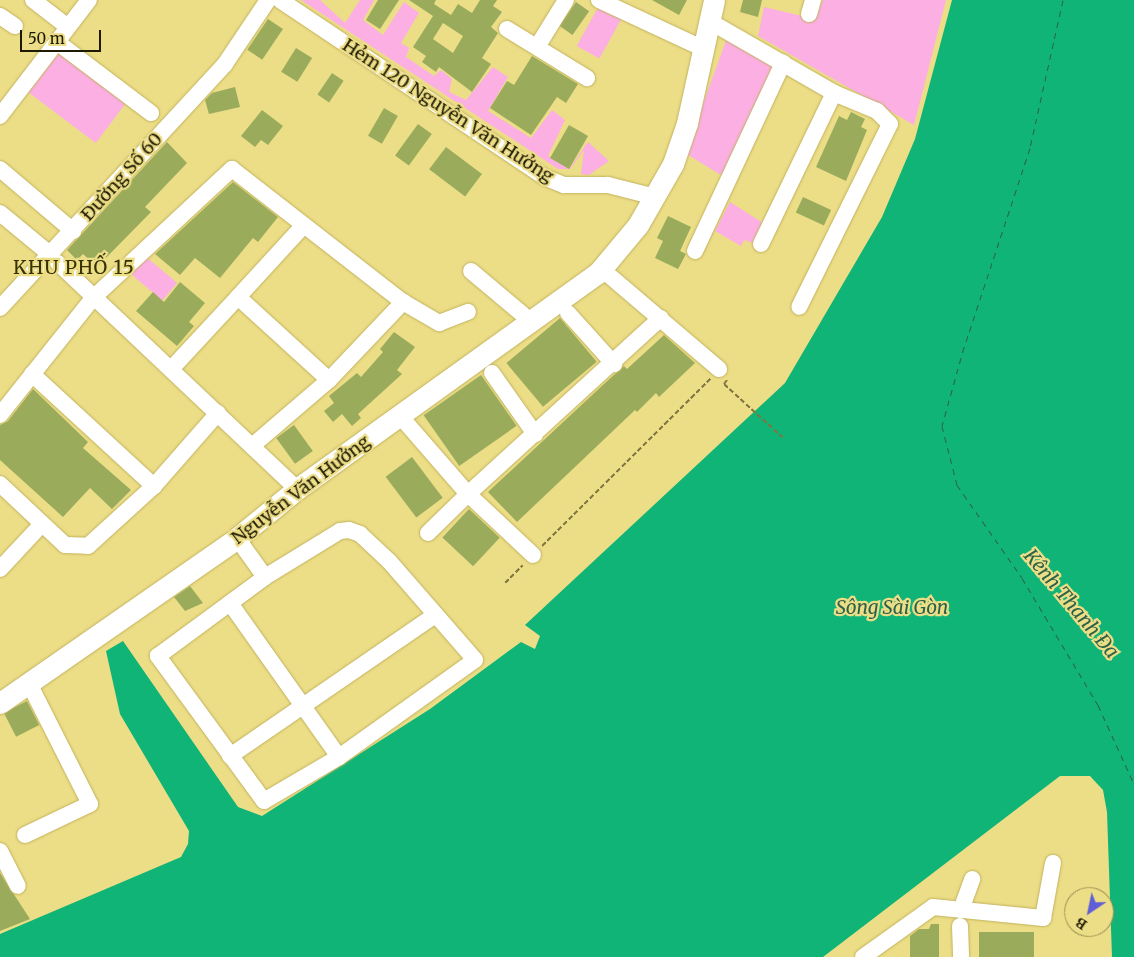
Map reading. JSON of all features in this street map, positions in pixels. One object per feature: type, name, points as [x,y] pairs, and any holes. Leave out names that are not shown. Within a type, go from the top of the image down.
[{"type":"main road","points":[[655,197],[673,164],[687,124],[714,0]]},
{"type":"main road","name":"Nguyễn Văn Hưởng","points":[[0,703],[237,538],[297,489],[605,274],[655,197]]},
{"type":"street","points":[[33,0],[68,27]]},
{"type":"street","points":[[0,116],[89,0]]},
{"type":"street","name":"Đường Số 60","points":[[0,308],[54,259],[73,231],[224,64],[241,44],[268,0]]},
{"type":"street","name":"Hẻm 120 Nguyễn Văn Hưởng","points":[[280,0],[544,177],[564,185],[608,185],[655,197]]},
{"type":"street","points":[[537,47],[566,0]]},
{"type":"street","points":[[598,0],[704,49]]},
{"type":"street","points":[[0,16],[15,26]]},
{"type":"street","points":[[709,21],[834,92],[877,111],[890,124],[799,307]]},
{"type":"street","points":[[507,29],[587,78]]},
{"type":"street","points":[[57,42],[150,113]]},
{"type":"street","points":[[695,252],[783,63]]},
{"type":"street","points":[[761,244],[834,92]]},
{"type":"street","points":[[0,169],[73,231]]},
{"type":"street","points":[[0,415],[93,298],[232,169],[403,302],[440,324],[468,312]]},
{"type":"street","points":[[0,213],[54,259],[93,298],[173,367],[297,489]]},
{"type":"street","points":[[173,367],[303,226]]},
{"type":"street","points":[[471,270],[533,323]]},
{"type":"street","points":[[605,274],[661,318],[722,377]]},
{"type":"street","points":[[238,297],[329,380]]},
{"type":"street","points":[[252,446],[329,380],[403,302]]},
{"type":"street","points":[[568,313],[614,364]]},
{"type":"street","points":[[428,533],[468,494],[614,364],[661,318]]},
{"type":"street","points":[[492,373],[535,434]]},
{"type":"street","points":[[32,374],[154,486]]},
{"type":"street","points":[[0,484],[41,525],[65,545],[88,546],[154,486],[218,412]]},
{"type":"street","points":[[401,417],[468,494],[533,554]]},
{"type":"street","points":[[0,568],[41,525]]},
{"type":"street","points":[[349,530],[360,534],[390,561],[434,616],[475,660],[339,757],[264,802],[158,656],[265,577],[340,531],[349,530]]},
{"type":"street","points":[[237,538],[265,577]]},
{"type":"street","points":[[230,602],[301,707],[339,757]]},
{"type":"street","points":[[230,756],[434,616]]},
{"type":"street","points":[[24,835],[90,804],[29,683]]},
{"type":"street","points":[[0,851],[18,886]]},
{"type":"street","points":[[863,957],[881,952],[933,907],[960,918],[1043,918],[1053,863]]},
{"type":"street","points":[[961,957],[960,918],[972,879]]},
{"type":"path","points":[[505,583],[533,554],[722,377],[782,437]]},
{"type":"shaded area","points":[[301,0],[320,0],[345,23],[360,0],[374,0],[363,20],[383,35],[404,2],[419,13],[401,43],[409,48],[406,57],[434,76],[441,70],[452,79],[449,92],[466,100],[493,67],[508,77],[488,111],[531,138],[552,110],[565,120],[548,156],[569,169],[558,169]]},
{"type":"shaded area","points":[[823,0],[946,0],[914,125],[758,36],[764,7],[815,19]]},
{"type":"shaded area","points":[[600,4],[623,17],[599,59],[577,46]]},
{"type":"shaded area","points":[[727,38],[776,66],[724,177],[685,153]]},
{"type":"shaded area","points":[[60,51],[127,102],[96,143],[29,93]]},
{"type":"shaded area","points":[[588,142],[609,161],[589,175],[581,174],[584,150],[569,169]]},
{"type":"shaded area","points":[[730,202],[763,223],[753,243],[744,240],[741,246],[715,231]]},
{"type":"shaded area","points":[[145,256],[177,283],[162,301],[130,274]]},
{"type":"water","name":"Sông Sài Gòn","points":[[952,0],[1134,0],[1134,957],[1112,957],[1114,887],[1110,887],[1107,812],[1103,790],[1090,776],[1060,776],[823,957],[0,957],[0,934],[181,857],[188,844],[189,831],[120,714],[106,651],[123,641],[238,807],[262,816],[430,709],[521,642],[535,649],[540,636],[525,625],[785,383],[882,217],[915,139]]},
{"type":"building","points":[[378,0],[399,0],[380,29],[366,20]]},
{"type":"building","points":[[409,0],[436,0],[434,4],[451,15],[458,4],[472,13],[480,0],[497,0],[493,6],[502,12],[491,27],[498,33],[482,58],[491,64],[472,92],[439,67],[436,72],[422,62],[426,56],[413,47],[433,16]],"holes":[[[443,23],[463,36],[453,53],[433,39]]]},
{"type":"building","points":[[652,0],[687,0],[679,15]]},
{"type":"building","points":[[743,0],[762,0],[758,17],[740,12]]},
{"type":"building","points":[[576,2],[589,11],[572,35],[559,26]]},
{"type":"building","points":[[268,19],[283,29],[262,60],[247,50]]},
{"type":"building","points":[[296,48],[312,58],[297,82],[281,72]]},
{"type":"building","points":[[532,56],[578,84],[566,103],[557,97],[531,135],[490,108],[507,81],[514,85]]},
{"type":"building","points":[[332,73],[344,81],[329,102],[317,95]]},
{"type":"building","points":[[235,87],[240,107],[209,114],[205,100],[212,93]]},
{"type":"building","points":[[384,108],[398,116],[382,144],[368,136]]},
{"type":"building","points":[[262,110],[283,126],[268,145],[261,140],[255,147],[241,136]]},
{"type":"building","points":[[851,112],[865,119],[861,127],[867,130],[846,181],[816,167],[839,116],[847,120]]},
{"type":"building","points":[[418,124],[432,134],[409,166],[395,156]]},
{"type":"building","points":[[569,125],[588,136],[569,169],[550,158]]},
{"type":"building","points":[[167,142],[187,163],[145,207],[151,212],[97,267],[83,254],[77,260],[67,250]]},
{"type":"building","points":[[446,147],[482,174],[465,196],[429,169]]},
{"type":"building","points":[[233,182],[278,217],[258,242],[253,238],[220,278],[195,258],[180,275],[155,254]]},
{"type":"building","points":[[803,197],[831,210],[824,226],[796,212]]},
{"type":"building","points":[[668,216],[691,227],[680,251],[686,254],[678,269],[655,258],[663,241],[657,238]]},
{"type":"building","points":[[180,282],[205,303],[189,322],[194,326],[177,346],[136,311],[153,292],[164,302]]},
{"type":"building","points":[[560,318],[597,362],[543,407],[506,363]]},
{"type":"building","points":[[394,332],[415,347],[397,370],[402,374],[358,414],[361,418],[352,426],[342,414],[333,422],[324,411],[334,403],[329,396],[357,373],[361,377],[383,352],[380,349]]},
{"type":"building","points":[[664,335],[695,363],[659,397],[656,393],[637,412],[635,410],[517,522],[488,492],[624,366],[627,369]]},
{"type":"building","points":[[481,375],[517,426],[459,466],[424,415]]},
{"type":"building","points":[[33,389],[88,442],[83,448],[131,490],[112,509],[90,488],[63,517],[0,460],[0,425],[8,421]]},
{"type":"building","points":[[294,425],[313,451],[295,464],[276,438]]},
{"type":"building","points":[[412,457],[443,498],[416,518],[386,477]]},
{"type":"building","points":[[469,509],[500,538],[473,566],[442,538]]},
{"type":"building","points":[[190,586],[203,603],[185,611],[174,597]]},
{"type":"building","points":[[27,701],[39,725],[16,737],[4,713]]},
{"type":"building","points":[[0,873],[30,919],[0,931]]},
{"type":"building","points":[[931,924],[939,924],[939,957],[910,957],[910,936],[919,929],[929,929]]},
{"type":"building","points":[[979,932],[1034,932],[1034,957],[979,957]]},
{"type":"ferry route","points":[[1063,0],[1030,148],[964,347],[942,426],[957,485],[1022,578],[1098,705],[1134,784]]},
{"type":"district","name":"KHU PHỐ 15","points":[[74,268]]},
{"type":"water label","name":"Kênh Thanh Đa","points":[[1071,604]]}]
